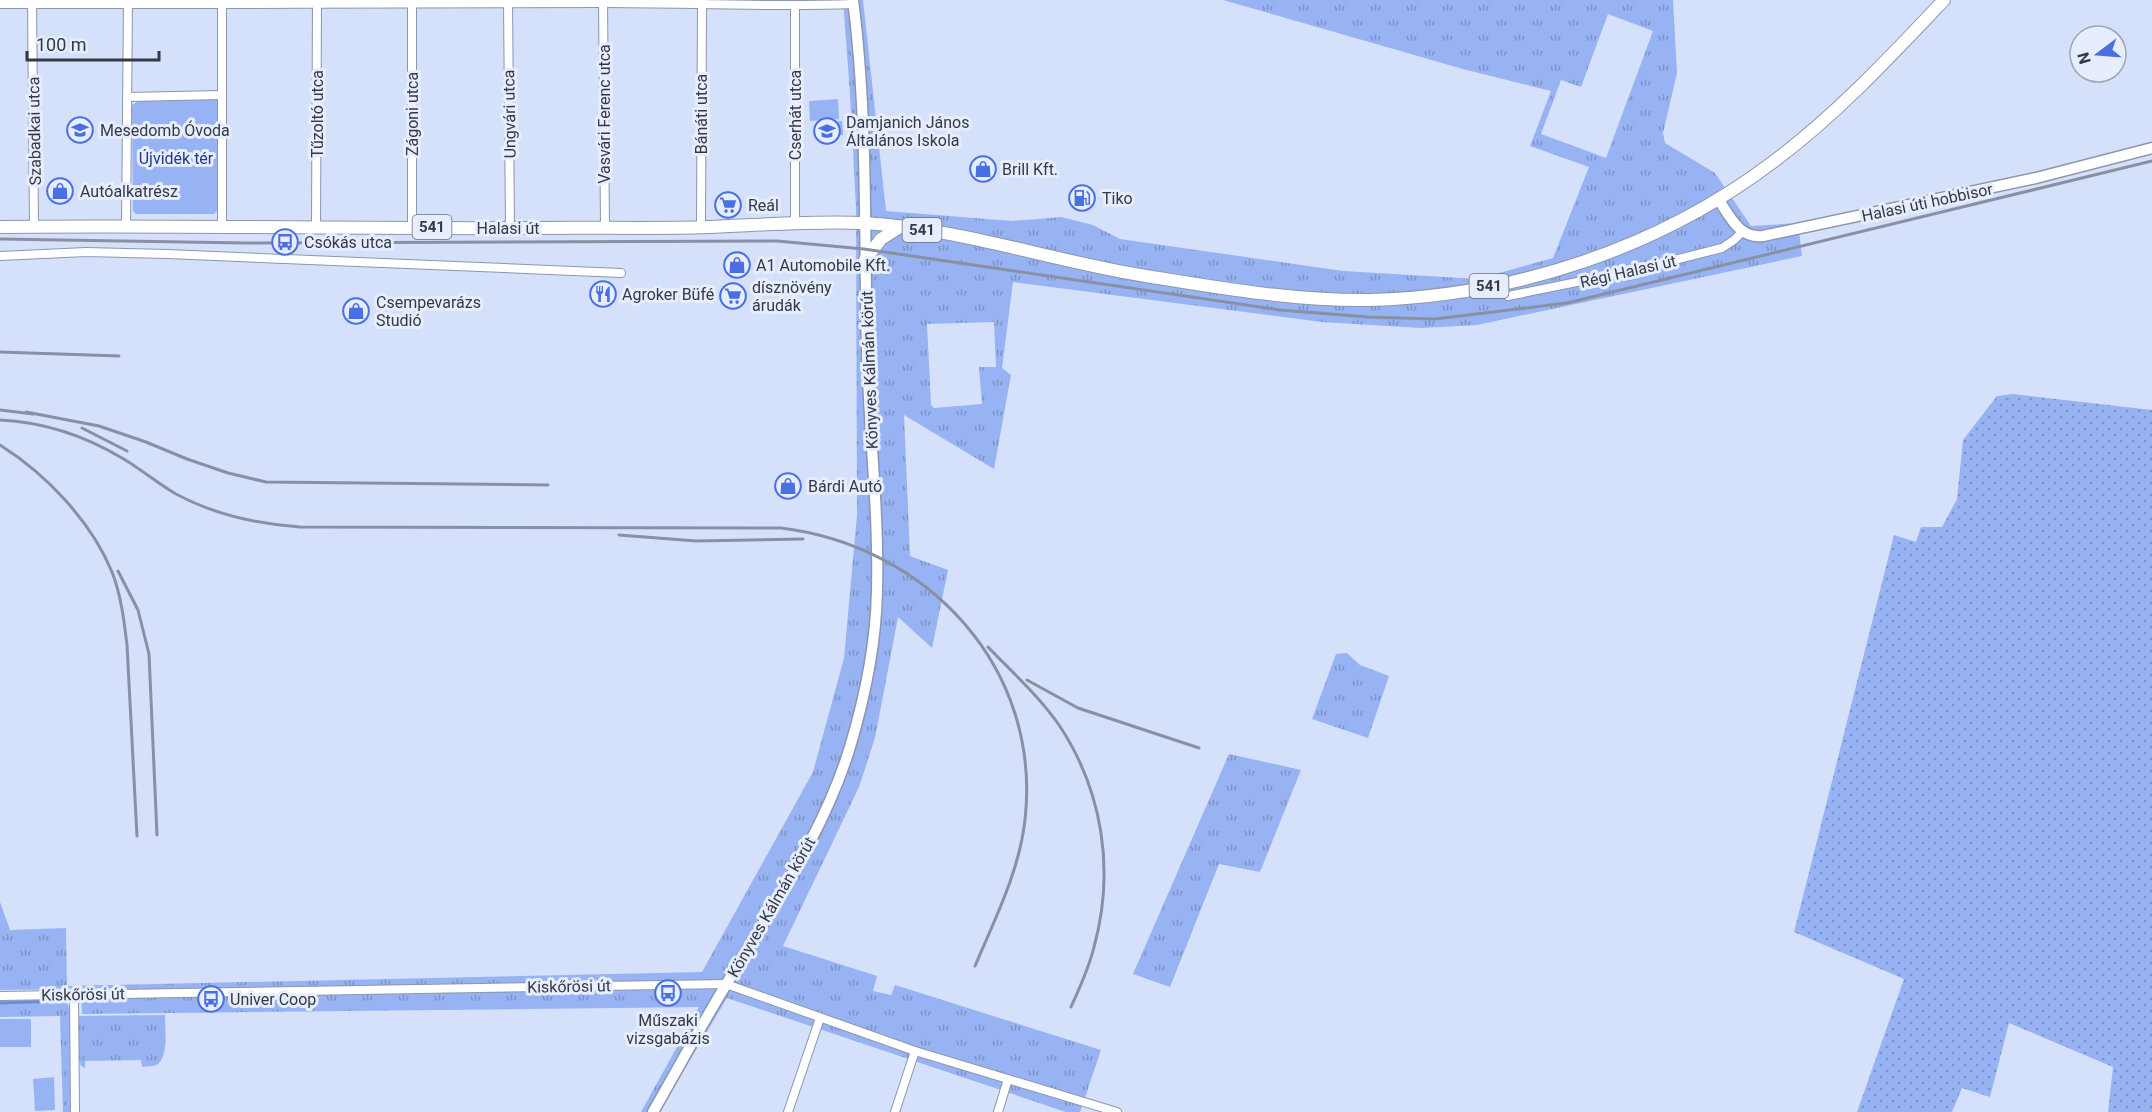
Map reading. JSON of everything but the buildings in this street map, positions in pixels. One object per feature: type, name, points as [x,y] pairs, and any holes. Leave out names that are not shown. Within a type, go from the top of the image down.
[{"type":"main road","name":"541","points":[[1718,199],[1772,163],[1817,125],[1862,85],[1944,0]]},
{"type":"main road","name":"Halasi út","points":[[0,227],[510,228],[864,223],[900,226],[1097,268],[1244,291],[1369,300],[1456,291],[1510,282],[1553,271],[1623,247],[1671,226],[1718,199]]},
{"type":"main road","points":[[865,260],[881,239],[900,226]]},
{"type":"street","name":"Vasvári Ferenc utca","points":[[603,1],[605,227]]},
{"type":"street","points":[[0,4],[32,2],[702,1],[795,6],[853,2]]},
{"type":"street","name":"Bánáti utca","points":[[701,227],[702,1]]},
{"type":"street","name":"Szabadkai utca","points":[[32,2],[34,226]]},
{"type":"street","points":[[126,227],[128,2]]},
{"type":"street","name":"Tűzoltó utca","points":[[316,227],[317,2]]},
{"type":"street","name":"Zágoni utca","points":[[412,2],[412,227]]},
{"type":"street","name":"Ungvári utca","points":[[508,2],[510,228]]},
{"type":"street","name":"Könyves Kálmán körút","points":[[653,1112],[726,984],[805,854],[850,747],[870,663],[877,592],[865,260],[862,89],[853,2]]},
{"type":"street","points":[[222,3],[222,228]]},
{"type":"street","name":"Cserhát utca","points":[[795,6],[795,224]]},
{"type":"street","points":[[128,96],[222,95]]},
{"type":"street","name":"Halasi úti hobbisor","points":[[1742,232],[1755,237],[1768,236],[2036,178],[2152,148]]},
{"type":"street","points":[[1718,199],[1742,232]]},
{"type":"street","name":"Régi Halasi út","points":[[1508,296],[1631,271],[1722,248],[1742,232]]},
{"type":"street","points":[[0,256],[86,252],[621,273]]},
{"type":"street","name":"Kiskőrösi út","points":[[0,996],[726,984],[915,1051],[1097,1109],[1117,1112]]},
{"type":"street","points":[[74,994],[75,1112]]},
{"type":"street","points":[[788,1112],[820,1018]]},
{"type":"street","points":[[895,1112],[915,1051]]},
{"type":"street","points":[[998,1112],[1008,1079]]},
{"type":"green space","points":[[843,0],[863,0],[886,211],[1012,221],[1061,217],[1093,225],[1120,239],[1343,271],[1478,279],[1553,258],[1589,167],[1530,146],[1551,91],[1463,69],[1223,0],[1673,0],[1677,73],[1663,133],[1665,143],[1715,173],[1751,226],[1798,223],[1802,256],[1477,325],[1421,328],[1322,322],[1013,282],[1002,368],[1011,375],[994,469],[904,415],[910,556],[948,570],[932,648],[898,617],[875,738],[859,787],[783,946],[877,976],[873,991],[891,995],[895,985],[1101,1050],[1080,1112],[1066,1112],[727,998],[659,1112],[641,1112],[699,1007],[82,1014],[81,989],[0,990],[0,902],[10,930],[66,928],[67,986],[702,972],[813,772],[844,658],[857,515],[856,208]],"holes":[[[1608,14],[1653,31],[1606,158],[1541,134],[1561,80],[1581,87]],[[994,322],[996,367],[979,367],[982,404],[934,408],[931,405],[927,324]]]},
{"type":"green space","name":"Újvidék tér","points":[[215,98],[220,101],[218,210],[214,214],[136,214],[133,211],[132,105],[140,100]]},
{"type":"green space","points":[[838,99],[839,119],[810,121],[809,101]]},
{"type":"green space","points":[[842,121],[843,135],[817,137],[817,122]]},
{"type":"green space","points":[[2013,394],[2152,410],[2152,1112],[2108,1112],[2113,1067],[2009,1023],[1990,1097],[1962,1088],[1952,1112],[1857,1112],[1904,979],[1794,932],[1894,535],[1916,542],[1921,527],[1942,527],[1957,499],[1963,440],[1997,396]]},
{"type":"green space","points":[[1347,653],[1360,665],[1389,676],[1368,738],[1312,719],[1336,654]]},
{"type":"green space","points":[[1229,754],[1301,770],[1260,872],[1219,864],[1170,987],[1133,974]]},
{"type":"green space","points":[[59,999],[66,1001],[70,1009],[71,1112],[63,1112],[60,1016],[0,1017],[0,1001]]},
{"type":"green space","points":[[165,1015],[165,1050],[160,1062],[156,1065],[142,1067],[141,1060],[85,1061],[85,1068],[81,1066],[78,1016]]},
{"type":"green space","points":[[0,1019],[31,1019],[31,1047],[0,1047]]},
{"type":"green space","points":[[54,1077],[55,1110],[35,1111],[33,1079]]},
{"type":"waterway","points":[[0,1003],[61,1001]]},
{"type":"railway","points":[[0,239],[246,243],[777,241],[864,249],[1280,310],[1368,317],[1435,319],[1567,303],[2152,161]]},
{"type":"railway","points":[[0,352],[119,356]]},
{"type":"railway","points":[[0,410],[33,414]]},
{"type":"railway","points":[[26,412],[99,426],[228,473],[266,482],[548,485]]},
{"type":"railway","points":[[0,420],[48,427],[78,437],[108,450],[169,490],[206,508],[268,524],[300,527],[781,528],[834,539],[884,560],[927,588],[964,624],[994,666],[1015,713],[1025,765],[1025,820],[1022,839],[1012,877],[975,966]]},
{"type":"railway","points":[[82,428],[127,451]]},
{"type":"railway","points":[[0,445],[34,470],[65,500],[92,535],[112,572],[122,608],[127,645],[137,836]]},
{"type":"railway","points":[[619,535],[696,541],[803,539]]},
{"type":"railway","points":[[118,571],[138,610],[149,654],[157,835]]},
{"type":"railway","points":[[988,647],[1034,694],[1059,725],[1074,750],[1095,804],[1101,832],[1104,890],[1090,962],[1071,1007]]},
{"type":"railway","points":[[1027,680],[1078,708],[1199,748]]},
{"type":"place","name":"Mesedomb Óvoda","points":[[80,130]]},
{"type":"place","name":"Damjanich János Általános Iskola","points":[[827,131]]},
{"type":"place","name":"Brill Kft.","points":[[983,169]]},
{"type":"place","name":"Autóalkatrész","points":[[60,191]]},
{"type":"place","name":"Tiko","points":[[1082,198]]},
{"type":"place","name":"Reál","points":[[728,205]]},
{"type":"place","name":"Csókás utca","points":[[285,242]]},
{"type":"place","name":"A1 Automobile Kft.","points":[[737,265]]},
{"type":"place","name":"Agroker Büfé","points":[[603,294]]},
{"type":"place","name":"dísznövény árudák","points":[[733,296]]},
{"type":"place","name":"Csempevarázs Studió","points":[[356,311]]},
{"type":"place","name":"Bárdi Autó","points":[[788,486]]},
{"type":"place","name":"Műszaki vizsgabázis","points":[[668,993]]},
{"type":"place","name":"Univer Coop","points":[[211,999]]}]
